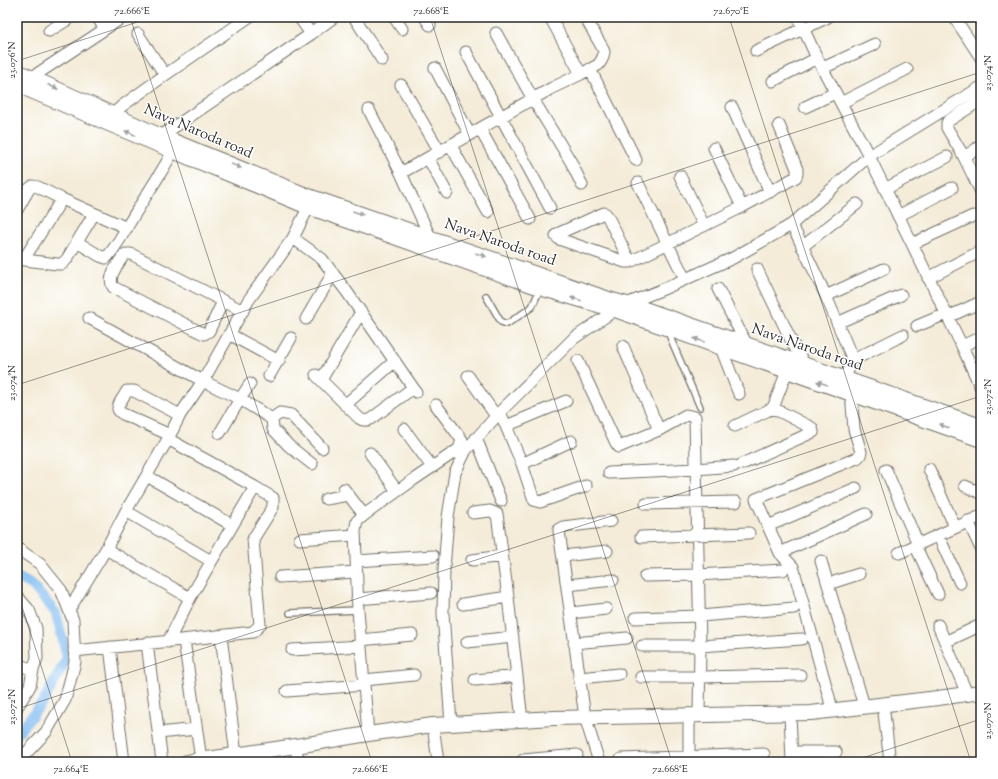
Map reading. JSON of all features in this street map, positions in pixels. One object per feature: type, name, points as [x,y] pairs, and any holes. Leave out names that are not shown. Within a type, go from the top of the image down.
[{"type":"street","points":[[49,31],[72,17]]},
{"type":"street","points":[[97,17],[105,29]]},
{"type":"street","points":[[31,78],[123,17]]},
{"type":"street","points":[[113,114],[165,75],[249,17]]},
{"type":"street","points":[[299,17],[311,34]]},
{"type":"street","points":[[158,140],[334,17]]},
{"type":"street","points":[[354,17],[382,60]]},
{"type":"street","points":[[394,17],[402,29]]},
{"type":"street","points":[[550,17],[586,71],[636,160]]},
{"type":"street","points":[[401,173],[552,88],[598,64],[601,61],[604,52],[585,17]]},
{"type":"street","points":[[798,17],[885,189],[980,384]]},
{"type":"street","points":[[756,51],[828,17]]},
{"type":"street","points":[[954,17],[981,58]]},
{"type":"street","points":[[496,33],[571,162],[582,185]]},
{"type":"street","points":[[138,34],[165,75]]},
{"type":"street","points":[[773,81],[875,44]]},
{"type":"street","points":[[466,52],[550,208]]},
{"type":"street","points":[[435,68],[530,219]]},
{"type":"street","points":[[841,103],[907,69]]},
{"type":"street","name":"Nava Naroda road","points":[[17,71],[113,114],[158,140],[173,151],[311,202],[430,237],[612,300],[621,307],[645,309],[981,426]]},
{"type":"street","name":"Nava Naroda road","points":[[17,85],[311,202]]},
{"type":"street","points":[[401,85],[440,152]]},
{"type":"street","points":[[451,724],[442,613],[444,569],[448,518],[455,473],[466,450],[498,414],[573,339],[621,307],[733,258],[791,225],[868,156],[981,87]]},
{"type":"street","points":[[805,107],[836,93]]},
{"type":"street","points":[[981,100],[946,123],[947,128],[963,155],[981,192]]},
{"type":"street","points":[[732,107],[770,192]]},
{"type":"street","points":[[369,110],[401,173],[430,237]]},
{"type":"street","points":[[630,262],[608,217],[604,213],[557,234],[556,236],[559,239],[625,262],[630,262],[704,226],[770,192],[795,178],[798,174],[779,125]]},
{"type":"street","points":[[963,155],[966,155],[981,145]]},
{"type":"street","points":[[451,146],[488,212]]},
{"type":"street","points":[[714,148],[742,207]]},
{"type":"street","points":[[77,242],[106,258],[121,238],[173,151]]},
{"type":"street","points":[[885,189],[947,157]]},
{"type":"street","points":[[428,158],[447,193]]},
{"type":"street","points":[[680,176],[704,226]]},
{"type":"street","points":[[638,183],[685,280]]},
{"type":"street","points":[[17,210],[29,189],[33,186],[43,189],[62,200],[127,228]]},
{"type":"street","points":[[898,216],[952,188]]},
{"type":"street","points":[[62,200],[20,259],[62,264],[67,260],[94,214]]},
{"type":"street","points":[[69,610],[106,549],[180,416],[203,381],[248,301],[293,238],[311,202],[540,288],[621,307],[666,329],[981,440]]},
{"type":"street","points":[[802,247],[857,204]]},
{"type":"street","points":[[912,244],[973,216]]},
{"type":"street","points":[[791,225],[826,296],[853,360]]},
{"type":"street","points":[[293,238],[322,259],[361,312],[415,390],[368,420],[362,420],[318,378],[361,312]]},
{"type":"street","points":[[928,278],[981,251]]},
{"type":"street","points":[[223,301],[209,331],[204,334],[113,287],[110,281],[124,255],[131,254],[243,311]]},
{"type":"street","points":[[757,268],[793,344],[805,365]]},
{"type":"street","points":[[826,296],[884,269]]},
{"type":"street","points":[[306,319],[333,273]]},
{"type":"street","points":[[718,289],[747,345]]},
{"type":"street","points":[[837,323],[900,295]]},
{"type":"street","points":[[917,326],[981,302]]},
{"type":"street","points":[[89,318],[203,381],[240,399],[272,420]]},
{"type":"street","points":[[229,334],[279,361]]},
{"type":"street","points":[[844,379],[853,360],[903,335]]},
{"type":"street","points":[[962,346],[981,337]]},
{"type":"street","points":[[269,376],[291,338]]},
{"type":"street","points":[[622,346],[659,430]]},
{"type":"street","points":[[720,348],[739,394]]},
{"type":"street","points":[[345,405],[395,361]]},
{"type":"street","points":[[578,361],[619,447],[659,430],[686,415],[695,417],[700,677],[689,759]]},
{"type":"street","points":[[735,426],[773,408],[787,371]]},
{"type":"street","points":[[468,376],[506,426],[522,464],[534,500],[540,502],[586,486]]},
{"type":"street","points":[[220,433],[250,384]]},
{"type":"street","points":[[74,651],[253,632],[260,625],[253,539],[273,507],[273,498],[169,437],[119,412],[118,406],[127,391],[134,391],[180,416]]},
{"type":"street","points":[[832,710],[793,567],[780,553],[756,499],[857,458],[860,455],[861,452],[854,429],[850,393]]},
{"type":"street","points":[[506,426],[566,401]]},
{"type":"street","points":[[368,734],[360,643],[356,567],[355,531],[357,521],[459,448],[462,440],[436,405]]},
{"type":"street","points":[[609,473],[696,469],[738,465],[813,432],[812,428],[773,408]]},
{"type":"street","points":[[272,420],[280,414],[291,415],[322,448]]},
{"type":"street","points":[[272,420],[273,429],[289,446],[312,464]]},
{"type":"street","points":[[404,429],[432,467]]},
{"type":"street","points":[[476,438],[501,501]]},
{"type":"street","points":[[522,464],[571,442]]},
{"type":"street","points":[[370,453],[397,491]]},
{"type":"street","points":[[929,469],[955,527]]},
{"type":"street","points":[[886,470],[916,545],[938,594]]},
{"type":"street","points":[[147,476],[232,525]]},
{"type":"street","points":[[965,486],[981,493]]},
{"type":"street","points":[[168,642],[190,598],[255,487]]},
{"type":"street","points":[[768,526],[856,488]]},
{"type":"street","points":[[326,499],[346,492],[364,515]]},
{"type":"street","points":[[646,504],[736,502]]},
{"type":"street","points":[[126,511],[211,562]]},
{"type":"street","points":[[473,513],[490,511],[497,514],[522,720]]},
{"type":"street","points":[[780,553],[866,514]]},
{"type":"street","points":[[899,553],[981,516]]},
{"type":"street","points":[[599,762],[585,717],[559,531],[561,528],[611,521]]},
{"type":"street","points":[[968,522],[981,549]]},
{"type":"street","points":[[641,537],[749,533]]},
{"type":"street","points":[[938,535],[960,583]]},
{"type":"street","points":[[300,539],[355,536]]},
{"type":"street","points":[[17,548],[40,564],[61,590],[73,620],[75,662],[65,700],[46,732],[18,762]]},
{"type":"street","points":[[106,549],[190,598]]},
{"type":"street","points":[[563,556],[607,551]]},
{"type":"street","points":[[280,578],[433,556]]},
{"type":"street","points":[[472,560],[502,556]]},
{"type":"street","points":[[821,561],[864,706]]},
{"type":"street","points":[[645,576],[698,575],[783,570]]},
{"type":"street","points":[[828,584],[859,574]]},
{"type":"street","points":[[567,585],[613,580]]},
{"type":"street","points":[[358,604],[431,594]]},
{"type":"street","points":[[17,596],[29,610],[36,628],[37,658],[30,686],[17,707]]},
{"type":"street","points":[[463,604],[508,597]]},
{"type":"street","points":[[635,618],[700,616],[794,608]]},
{"type":"street","points":[[571,613],[606,609]]},
{"type":"street","points":[[184,640],[196,729],[194,761],[433,725],[585,717],[811,713],[974,693],[945,642],[938,625]]},
{"type":"street","points":[[945,642],[981,625]]},
{"type":"street","points":[[292,650],[360,643],[412,635]]},
{"type":"street","points":[[221,636],[236,755]]},
{"type":"street","points":[[467,642],[513,637]]},
{"type":"street","points":[[574,643],[627,638]]},
{"type":"street","points":[[642,646],[700,646],[802,638]]},
{"type":"street","points":[[147,643],[162,762]]},
{"type":"street","points":[[110,647],[124,762]]},
{"type":"street","points":[[17,664],[33,670]]},
{"type":"street","points":[[580,678],[619,674]]},
{"type":"street","points":[[287,691],[414,675]]},
{"type":"street","points":[[641,677],[800,675]]},
{"type":"street","points":[[475,680],[517,676]]},
{"type":"street","points":[[883,705],[890,762]]},
{"type":"street","points":[[790,713],[792,757],[836,752]]},
{"type":"street","points":[[433,725],[438,762]]},
{"type":"street","points":[[159,733],[196,729]]},
{"type":"street","points":[[296,746],[298,762]]},
{"type":"street","points":[[620,759],[689,759],[764,754]]},
{"type":"street","points":[[524,762],[523,760],[577,755]]},
{"type":"lane","points":[[486,296],[501,322],[507,324],[532,306],[540,288]]},
{"type":"lane","points":[[666,329],[700,407]]},
{"type":"lane","points":[[290,613],[358,604]]},
{"type":"waterway","points":[[17,577],[32,585],[56,613],[67,658],[43,702],[17,734]]}]
